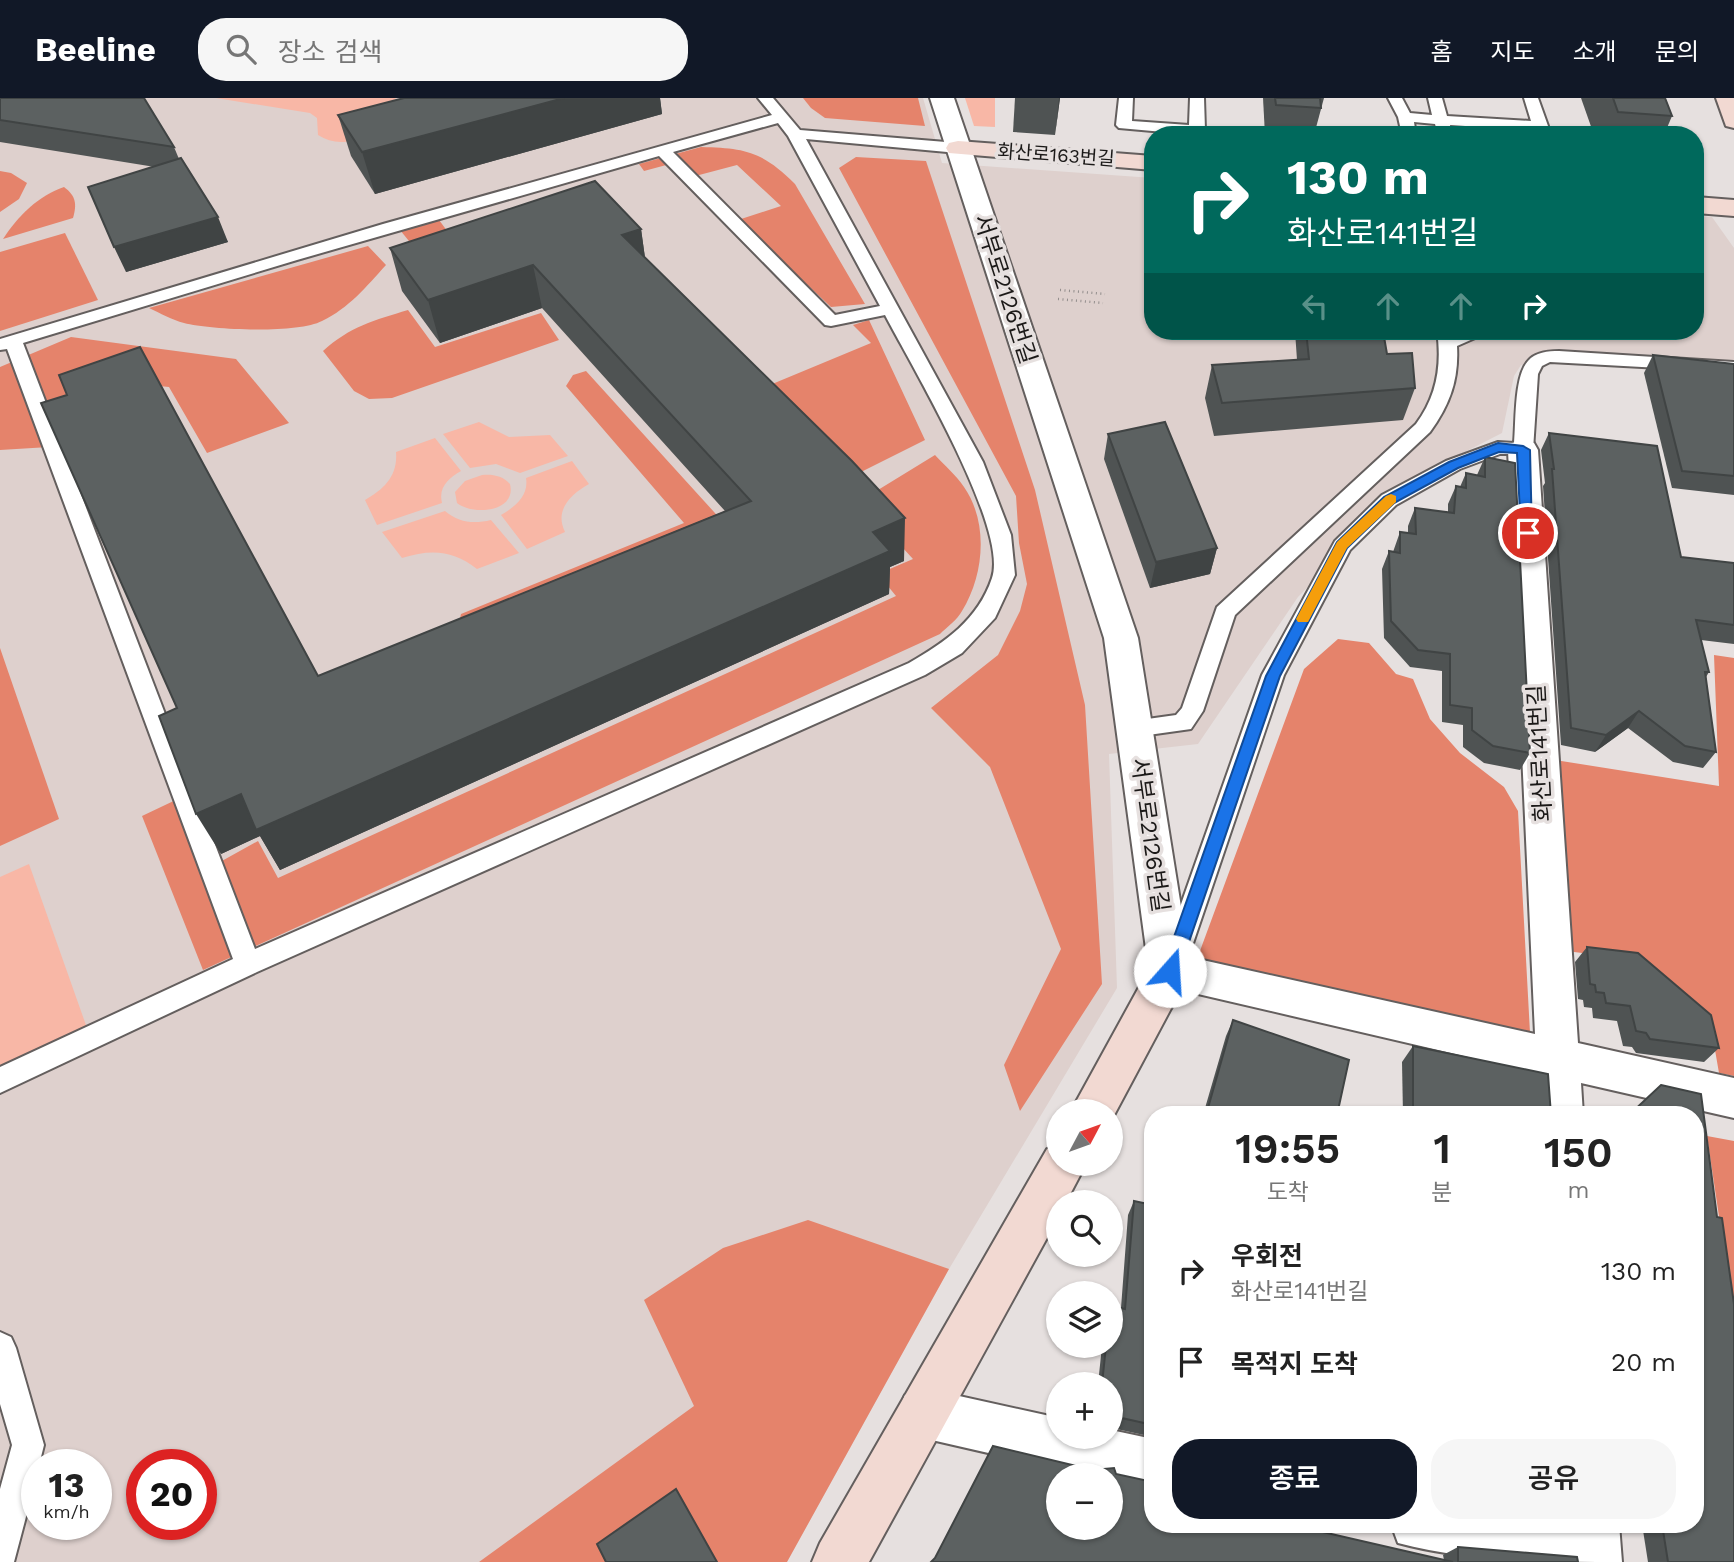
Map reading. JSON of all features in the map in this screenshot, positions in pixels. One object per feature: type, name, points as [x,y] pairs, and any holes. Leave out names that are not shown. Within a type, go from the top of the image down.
[{"type":"street","name":"서부로2126번길","points":[[942,98],[1121,638],[1170,971]]},
{"type":"street","points":[[1728,98],[1734,121]]},
{"type":"street","name":"화산로163번길","points":[[958,148],[1144,162]]},
{"type":"street","points":[[1704,206],[1734,208]]},
{"type":"street","name":"화산로141번길","points":[[1523,450],[1560,1106]]},
{"type":"street","points":[[1100,1099],[1170,971],[1734,1098]]},
{"type":"street","points":[[839,1562],[1056,1176]]},
{"type":"street","points":[[923,1413],[1144,1463]]},
{"type":"street","points":[[1457,1533],[1586,1562]]},
{"type":"street","points":[[1593,1533],[1595,1562]]},
{"type":"lane","points":[[0,1080],[248,964],[918,669],[954,647],[988,613],[1003,575],[1001,535],[973,462],[795,134],[765,98]]},
{"type":"lane","points":[[1126,98],[1124,125],[1144,126]]},
{"type":"lane","points":[[1197,98],[1197,126]]},
{"type":"lane","points":[[1395,98],[1407,126]]},
{"type":"lane","points":[[1435,98],[1443,126]]},
{"type":"lane","points":[[1456,126],[1495,123],[1541,125],[1531,98]]},
{"type":"lane","points":[[1489,107],[1495,123]]},
{"type":"lane","points":[[1405,117],[1439,126]]},
{"type":"lane","points":[[248,964],[7,342],[100,311],[779,118]]},
{"type":"lane","points":[[795,134],[958,148]]},
{"type":"lane","points":[[662,150],[831,321],[890,309]]},
{"type":"lane","points":[[583,172],[597,188]]},
{"type":"lane","points":[[512,192],[526,209]]},
{"type":"lane","points":[[1134,728],[1183,723],[1192,711],[1225,612],[1423,428],[1443,397],[1449,372],[1447,340]]},
{"type":"lane","points":[[1523,450],[1529,374],[1535,363],[1546,356],[1734,367]]},
{"type":"lane","name":"서부로2126번길","points":[[1170,971],[1273,676],[1342,546],[1389,500],[1453,465],[1498,447],[1523,450]]},
{"type":"lane","points":[[0,1348],[6,1395],[28,1445],[0,1554]]},
{"type":"path","points":[[1060,290],[1105,294]]},
{"type":"path","points":[[1058,299],[1103,303]]},
{"type":"shaded area","points":[[0,98],[923,98],[942,163],[1144,177],[1144,340],[1704,340],[1704,216],[1712,217],[1734,248],[1734,367],[1575,356],[1521,365],[1514,376],[1502,433],[1414,478],[1298,597],[1198,744],[1109,754],[1117,988],[1051,1099],[1046,1099],[1046,1107],[949,1269],[787,1562],[0,1562]]},
{"type":"shaded area","points":[[216,98],[396,98],[354,140],[340,142],[318,135],[317,118],[310,113]]},
{"type":"shaded area","points":[[803,98],[918,98],[925,126],[825,118]]},
{"type":"shaded area","points":[[965,98],[995,98],[995,127],[974,126]]},
{"type":"shaded area","points":[[701,147],[753,154],[784,173],[795,184],[865,304],[831,307],[738,220],[781,206],[737,165],[684,179],[670,164],[644,171],[639,164]]},
{"type":"shaded area","points":[[856,157],[926,161],[1035,490],[1085,705],[1102,984],[1020,1111],[1004,1065],[1061,949],[990,767],[931,708],[998,655],[1020,611],[1027,584],[1019,543],[1016,496],[839,168]]},
{"type":"shaded area","points":[[0,171],[11,173],[27,183],[19,199],[0,212]]},
{"type":"shaded area","points":[[64,187],[74,201],[73,218],[3,239],[29,208],[46,195]]},
{"type":"shaded area","points":[[439,220],[468,259],[434,272],[400,230]]},
{"type":"shaded area","points":[[65,233],[98,300],[0,331],[0,252]]},
{"type":"shaded area","points":[[368,246],[386,265],[349,303],[332,316],[310,325],[254,330],[213,327],[180,322],[149,308]]},
{"type":"shaded area","points":[[408,310],[435,347],[541,313],[559,340],[392,398],[369,399],[354,391],[323,351],[353,330]]},
{"type":"shaded area","points":[[869,320],[925,440],[837,484],[765,387],[871,343],[853,325]]},
{"type":"shaded area","points":[[71,337],[236,359],[289,423],[207,453],[169,387],[159,386],[49,447],[0,450],[0,367]]},
{"type":"shaded area","points":[[586,371],[734,534],[456,636],[461,614],[684,523],[566,386],[573,375]]},
{"type":"shaded area","points":[[479,422],[509,437],[550,435],[568,456],[520,473],[496,464],[470,468],[443,434]]},
{"type":"shaded area","points":[[435,438],[461,471],[446,484],[442,492],[442,503],[377,525],[365,500],[378,491],[392,475],[396,452]]},
{"type":"shaded area","points":[[935,455],[961,483],[972,501],[977,516],[981,549],[975,582],[969,597],[962,611],[940,634],[203,970],[142,816],[182,797],[211,867],[258,841],[278,878],[896,596],[878,574],[913,559],[860,501]]},
{"type":"shaded area","points":[[572,461],[589,484],[571,498],[563,510],[562,524],[565,532],[527,549],[501,515],[516,505],[523,496],[526,478]]},
{"type":"shaded area","points":[[482,475],[498,476],[510,484],[507,501],[501,506],[483,510],[457,503],[455,492],[465,481]]},
{"type":"shaded area","points":[[445,511],[467,521],[491,520],[519,553],[477,569],[459,558],[441,553],[423,553],[402,558],[382,532]]},
{"type":"shaded area","points":[[1338,639],[1369,643],[1396,674],[1413,679],[1430,719],[1460,753],[1504,787],[1518,811],[1530,1033],[1197,959],[1304,669]]},
{"type":"shaded area","points":[[0,648],[59,819],[0,846]]},
{"type":"shaded area","points":[[1714,655],[1734,658],[1734,1076],[1719,1073],[1711,1027],[1639,960],[1566,951],[1555,760],[1719,786]]},
{"type":"shaded area","points":[[29,864],[87,1028],[0,1068],[0,877]]},
{"type":"shaded area","points":[[1707,1136],[1734,1141],[1734,1317]]},
{"type":"shaded area","points":[[808,1220],[949,1269],[787,1562],[479,1562],[694,1406],[644,1300],[723,1248]]},
{"type":"building","points":[[0,98],[144,98],[174,147],[0,120]]},
{"type":"building","points":[[404,98],[564,98],[362,152],[338,115]]},
{"type":"building","points":[[1275,98],[1320,98],[1321,108],[1276,105]]},
{"type":"building","points":[[1613,98],[1665,98],[1672,116],[1618,112]]},
{"type":"building","points":[[181,158],[218,217],[114,247],[88,187]]},
{"type":"building","points":[[595,181],[641,229],[622,235],[852,461],[905,518],[873,532],[890,551],[256,830],[241,794],[196,814],[159,716],[177,708],[41,403],[67,395],[59,375],[140,347],[318,676],[751,501],[533,265],[428,300],[390,248]]},
{"type":"building","points":[[1307,340],[1385,340],[1387,354],[1412,353],[1415,388],[1222,403],[1212,365],[1309,359]]},
{"type":"building","points":[[1653,355],[1734,364],[1734,476],[1682,471]]},
{"type":"building","points":[[1165,422],[1217,548],[1156,562],[1108,434]]},
{"type":"building","points":[[1549,433],[1657,446],[1681,557],[1734,563],[1734,625],[1696,620],[1709,672],[1705,672],[1716,752],[1685,746],[1639,711],[1606,735],[1571,728],[1554,469]]},
{"type":"building","points":[[1485,457],[1515,463],[1530,753],[1493,746],[1472,730],[1472,708],[1450,705],[1450,654],[1418,650],[1391,621],[1389,551],[1400,553],[1400,532],[1416,534],[1415,508],[1454,513],[1456,486],[1466,488],[1466,473],[1485,477]]},
{"type":"building","points":[[1587,947],[1638,953],[1711,1015],[1719,1048],[1650,1039],[1646,1033],[1636,1031],[1630,1006],[1606,1003],[1604,993],[1596,992],[1595,985],[1590,984]]},
{"type":"building","points":[[1233,1020],[1349,1060],[1339,1106],[1209,1106]]},
{"type":"building","points":[[1413,1046],[1548,1074],[1550,1106],[1413,1106]]},
{"type":"building","points":[[1661,1085],[1701,1094],[1703,1106],[1639,1106]]},
{"type":"building","points":[[1704,1117],[1717,1217],[1722,1218],[1734,1304],[1734,1562],[1668,1562],[1663,1533],[1704,1533]]},
{"type":"building","points":[[1134,1201],[1144,1203],[1144,1423],[1123,1418],[1123,1372],[1103,1372],[1105,1358],[1123,1358],[1123,1309]]},
{"type":"building","points":[[993,1446],[1064,1463],[1046,1463],[1046,1540],[1123,1540],[1123,1476],[1144,1480],[1144,1533],[1327,1533],[1453,1562],[931,1562]]},
{"type":"building","points":[[676,1489],[717,1562],[606,1562],[597,1544]]},
{"type":"building","points":[[1458,1547],[1577,1557],[1578,1562],[1458,1562]]},
{"type":"slow traffic","points":[[1303,619],[1342,546],[1391,499]]},
{"type":"route","points":[[1170,971],[1273,676],[1342,546],[1389,500],[1453,465],[1498,447],[1523,450],[1528,533]]}]
